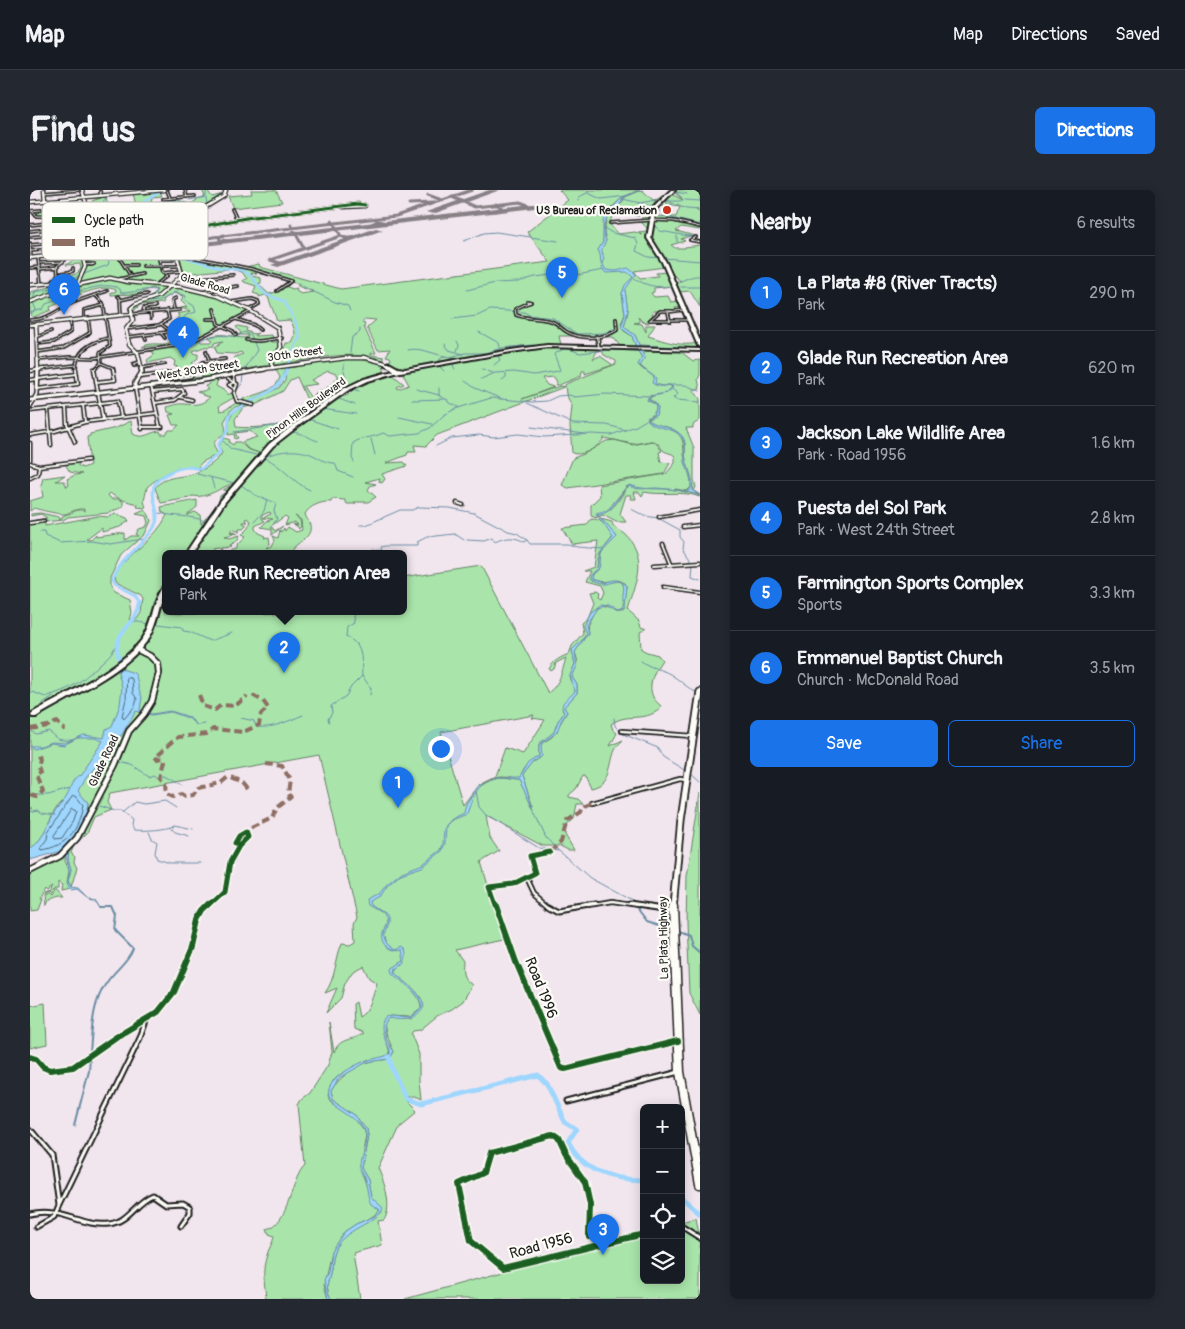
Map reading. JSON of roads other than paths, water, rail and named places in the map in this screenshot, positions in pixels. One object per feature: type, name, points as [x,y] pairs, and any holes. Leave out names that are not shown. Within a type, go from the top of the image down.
[{"type":"highway","points":[[672,190],[656,206],[652,220],[650,240],[664,262],[700,346]]},
{"type":"highway","name":"Pinon Hills Boulevard","points":[[191,550],[224,501],[262,454],[282,436],[322,406],[345,390],[368,379],[511,351],[545,347],[685,350],[700,346]]},
{"type":"highway","points":[[386,363],[400,370],[435,365]]},
{"type":"highway","points":[[368,379],[392,371],[386,363]]},
{"type":"highway","points":[[32,716],[64,700],[115,668],[137,650],[154,629],[162,595]]},
{"type":"main road","name":"La Plata Highway","points":[[700,692],[681,820],[672,911],[680,1072],[700,1184]]},
{"type":"street","points":[[45,201],[44,192],[80,190],[86,202]]},
{"type":"street","points":[[30,202],[101,196],[134,191],[166,190],[170,199]]},
{"type":"street","points":[[185,190],[187,197]]},
{"type":"street","points":[[208,206],[225,195],[226,190]]},
{"type":"street","points":[[63,191],[63,200]]},
{"type":"street","points":[[100,191],[101,196]]},
{"type":"street","points":[[163,199],[195,196]]},
{"type":"street","points":[[208,224],[336,207],[365,208],[365,205]]},
{"type":"street","points":[[232,209],[237,220]]},
{"type":"street","points":[[31,211],[36,216],[42,216]]},
{"type":"street","points":[[610,223],[652,220],[700,227]]},
{"type":"street","points":[[696,237],[690,240],[700,242]]},
{"type":"street","points":[[30,244],[30,258],[42,257]]},
{"type":"street","points":[[38,258],[41,284]]},
{"type":"street","points":[[30,302],[77,284],[85,265],[84,261],[88,260]]},
{"type":"street","points":[[121,260],[130,275]]},
{"type":"street","points":[[122,315],[129,312],[136,304],[159,296],[180,278],[182,271],[178,260],[159,260],[166,276],[157,284]]},
{"type":"street","points":[[205,260],[252,270],[290,282],[277,291]]},
{"type":"street","points":[[40,263],[63,262]]},
{"type":"street","points":[[30,268],[58,267],[63,262]]},
{"type":"street","points":[[85,265],[98,263]]},
{"type":"street","points":[[125,264],[136,265]]},
{"type":"street","points":[[144,266],[180,266]]},
{"type":"street","points":[[52,282],[58,274],[58,267]]},
{"type":"street","points":[[58,274],[70,273],[73,271],[73,268]]},
{"type":"street","points":[[164,273],[182,271]]},
{"type":"street","points":[[119,279],[130,275],[142,274]]},
{"type":"street","points":[[180,278],[190,279],[233,275]]},
{"type":"street","name":"Glade Road","points":[[77,284],[105,278],[133,283],[172,285],[201,292],[250,310],[277,327],[282,338]]},
{"type":"street","points":[[30,285],[52,282],[77,284]]},
{"type":"street","points":[[201,292],[238,286]]},
{"type":"street","points":[[30,320],[58,313],[67,305],[107,291]]},
{"type":"street","points":[[120,300],[147,294]]},
{"type":"street","points":[[95,296],[102,300],[104,305],[110,346],[100,353],[101,363]]},
{"type":"street","points":[[118,296],[122,315]]},
{"type":"street","points":[[175,309],[172,300],[176,298]]},
{"type":"street","points":[[38,360],[79,357],[100,358],[183,344],[224,326],[259,304],[258,301],[252,299],[232,302]]},
{"type":"street","points":[[528,303],[515,309],[516,315],[553,321],[572,334],[608,335],[616,331],[616,319]]},
{"type":"street","points":[[37,352],[63,349],[88,334],[90,332],[84,310],[104,305]]},
{"type":"street","points":[[144,312],[144,308],[153,307]]},
{"type":"street","points":[[126,329],[133,320],[131,308]]},
{"type":"street","points":[[214,309],[218,324],[232,330],[236,335]]},
{"type":"street","points":[[126,329],[161,324],[169,319],[167,310]]},
{"type":"street","points":[[30,325],[144,312],[180,310]]},
{"type":"street","points":[[685,310],[660,311],[650,320],[690,320]]},
{"type":"street","points":[[670,321],[668,312],[672,311]]},
{"type":"street","points":[[150,312],[151,318]]},
{"type":"street","points":[[207,320],[216,319]]},
{"type":"street","points":[[236,319],[254,325],[260,330]]},
{"type":"street","points":[[30,406],[31,401],[37,395],[36,320]]},
{"type":"street","points":[[37,344],[54,342],[69,333],[71,331],[70,320]]},
{"type":"street","points":[[161,324],[171,332]]},
{"type":"street","points":[[126,329],[129,344],[141,357],[140,377],[136,382],[135,388],[142,428],[161,427],[151,386]]},
{"type":"street","points":[[37,337],[51,331]]},
{"type":"street","points":[[128,337],[176,331]]},
{"type":"street","points":[[161,333],[165,338]]},
{"type":"street","points":[[144,335],[146,340]]},
{"type":"street","points":[[597,336],[599,348]]},
{"type":"street","points":[[37,389],[78,384],[76,366],[83,350],[99,340],[108,338]]},
{"type":"street","points":[[246,340],[259,342],[282,338],[279,356],[272,363],[272,367]]},
{"type":"street","points":[[206,351],[209,360]]},
{"type":"street","name":"West 30th Street","points":[[31,401],[163,385],[272,367],[346,358],[366,358],[386,363]]},
{"type":"street","points":[[163,385],[163,382],[166,380],[190,376],[199,364],[209,360],[225,359]]},
{"type":"street","points":[[96,382],[115,380],[113,368],[101,363]]},
{"type":"street","points":[[101,363],[94,369],[103,420]]},
{"type":"street","points":[[386,363],[397,372]]},
{"type":"street","points":[[140,365],[164,364]]},
{"type":"street","points":[[30,371],[76,366]]},
{"type":"street","points":[[140,377],[170,373]]},
{"type":"street","points":[[234,373],[237,385],[234,394],[238,402],[253,405]]},
{"type":"street","points":[[30,380],[77,374]]},
{"type":"street","points":[[228,379],[235,382]]},
{"type":"street","points":[[235,382],[228,385],[236,389]]},
{"type":"street","points":[[153,392],[182,389],[184,394],[180,398]]},
{"type":"street","points":[[320,392],[312,400],[322,406]]},
{"type":"street","points":[[155,403],[180,398],[192,400]]},
{"type":"street","points":[[30,411],[118,401],[121,417]]},
{"type":"street","points":[[83,405],[85,422]]},
{"type":"street","points":[[66,407],[68,427],[73,434],[75,442]]},
{"type":"street","points":[[48,409],[51,444]]},
{"type":"street","points":[[30,435],[50,432],[85,422],[157,413]]},
{"type":"street","points":[[30,443],[30,462],[40,466],[88,460]]},
{"type":"street","points":[[30,478],[38,474],[40,466]]},
{"type":"street","points":[[457,503],[463,505]]},
{"type":"street","points":[[659,517],[700,510]]},
{"type":"street","points":[[30,523],[44,521]]},
{"type":"street","points":[[683,527],[700,525]]},
{"type":"street","points":[[663,542],[671,563]]},
{"type":"street","points":[[654,565],[700,562]]},
{"type":"street","points":[[663,587],[700,592]]},
{"type":"street","name":"Glade Road","points":[[30,871],[60,856],[77,838],[115,765],[127,736],[152,702],[159,667],[154,659],[137,650]]},
{"type":"street","points":[[622,731],[694,736]]},
{"type":"street","points":[[592,804],[642,788],[680,779],[688,780]]},
{"type":"street","points":[[30,1057],[36,1059],[43,1067],[50,1070],[73,1068],[116,1037],[158,1012],[174,992],[194,947],[199,920],[204,910],[220,898],[227,889],[227,872],[239,846],[248,837],[246,832],[235,839],[235,843],[239,846]]},
{"type":"street","points":[[550,852],[530,856],[535,873],[527,878],[530,888],[552,908],[559,911],[610,903],[672,911]]},
{"type":"street","name":"Road 1996","points":[[527,878],[513,884],[489,887],[516,962],[561,1068],[565,1069],[678,1041]]},
{"type":"street","points":[[36,1227],[51,1220],[56,1212],[147,1020]]},
{"type":"street","points":[[566,1101],[680,1072]]},
{"type":"street","points":[[30,1129],[52,1155],[58,1205]]},
{"type":"street","name":"Road 1956","points":[[589,1237],[589,1195],[586,1184],[562,1150],[559,1140],[553,1136],[489,1153],[483,1172],[459,1184],[471,1240],[502,1268],[640,1235]]},
{"type":"street","points":[[30,1214],[46,1210],[101,1223],[116,1222],[126,1218],[144,1200],[153,1195],[166,1204],[183,1203],[190,1207],[190,1213],[181,1226]]},
{"type":"street","points":[[685,1229],[700,1238]]},
{"type":"water","points":[[641,190],[623,198],[617,208],[606,219],[604,232],[606,241],[602,249],[604,259],[602,263],[606,270],[616,271],[628,268],[636,274],[625,290],[628,311],[624,327],[635,335],[640,347],[636,347],[632,336],[621,328],[625,314],[622,293],[625,285],[633,277],[627,272],[606,273],[602,268],[598,250],[603,242],[603,221],[607,213],[623,197]]},
{"type":"water","points":[[637,350],[641,350],[645,358],[640,366],[656,378],[655,384],[663,386],[654,385],[652,383],[654,377],[638,365],[642,357]]},
{"type":"water","points":[[664,393],[649,397],[649,400],[655,403],[658,408],[656,415],[648,419],[679,433],[684,440],[685,447],[677,433],[655,426],[647,419],[653,415],[656,409],[655,404],[647,400],[649,396]]},
{"type":"water","points":[[685,453],[692,479],[693,491],[700,496],[686,492],[691,489],[691,485],[690,475],[685,462]]},
{"type":"water","points":[[629,485],[648,489],[629,486],[625,489]]},
{"type":"water","points":[[623,492],[609,510],[598,515],[617,537],[601,553],[599,568],[592,574],[591,579],[603,583],[612,580],[620,581],[601,584],[589,579],[590,575],[597,568],[600,553],[613,538],[596,513],[608,510]]},
{"type":"water","points":[[621,582],[627,586],[625,609],[623,613],[619,613],[622,612],[623,608],[624,590]]},
{"type":"water","points":[[600,605],[608,606],[619,613],[605,606],[597,608],[586,625],[588,633],[575,652],[577,666],[572,677],[577,685],[577,693],[564,707],[567,712],[557,732],[541,744],[542,756],[532,763],[522,776],[534,811],[519,780],[503,778],[519,778],[528,763],[539,756],[539,744],[554,732],[558,721],[564,713],[563,703],[575,691],[570,676],[575,664],[572,650],[586,633],[583,626],[590,612]]},
{"type":"water","points":[[121,668],[135,675],[142,697],[140,710],[152,714],[170,711],[189,717],[198,726],[188,718],[171,712],[151,715],[136,711],[121,736],[115,737],[98,763],[85,778],[78,791],[88,803],[85,823],[69,847],[68,860],[71,869],[68,880],[69,868],[65,850],[30,860],[30,848],[42,837],[54,813],[67,796],[76,778],[103,741],[95,738],[77,738],[64,745],[51,743],[34,749],[30,746],[41,746],[52,742],[65,743],[84,735],[104,738],[106,729],[112,726],[120,705],[122,687],[118,672]]},
{"type":"water","points":[[485,783],[474,795],[467,814],[452,820],[446,827],[445,843],[442,851],[422,867],[401,874],[387,886],[380,897],[370,902],[371,906],[384,915],[386,917],[387,924],[383,935],[387,944],[395,950],[402,947],[405,950],[406,957],[404,962],[394,972],[419,995],[424,1006],[418,1015],[409,1019],[389,1018],[386,1021],[385,1034],[394,1051],[390,1059],[367,1062],[339,1078],[331,1091],[333,1099],[356,1114],[366,1128],[367,1135],[361,1168],[368,1180],[371,1197],[383,1208],[375,1218],[351,1232],[337,1245],[332,1256],[328,1284],[331,1299],[328,1299],[324,1280],[328,1272],[331,1251],[344,1232],[356,1224],[375,1216],[380,1210],[371,1204],[367,1187],[359,1169],[365,1138],[362,1126],[351,1114],[332,1100],[329,1095],[329,1089],[339,1076],[351,1068],[368,1060],[390,1054],[382,1029],[385,1017],[404,1018],[413,1016],[422,1007],[414,992],[392,973],[391,969],[404,961],[402,950],[398,951],[390,949],[384,944],[382,933],[386,921],[382,914],[368,906],[367,900],[379,894],[387,884],[402,872],[423,864],[441,850],[444,829],[447,824],[452,819],[464,813],[466,804],[478,786]]},
{"type":"water","points":[[68,881],[71,887],[78,888],[87,897],[77,889],[71,890]]},
{"type":"waterway","points":[[189,200],[206,197],[206,190]]},
{"type":"waterway","points":[[587,190],[588,193],[601,199],[626,196]]},
{"type":"waterway","points":[[144,202],[162,191]]},
{"type":"waterway","points":[[676,192],[687,194]]},
{"type":"waterway","points":[[676,192],[682,198]]},
{"type":"waterway","points":[[578,201],[579,197],[587,193]]},
{"type":"waterway","points":[[104,202],[109,196]]},
{"type":"waterway","points":[[206,198],[207,202]]},
{"type":"waterway","points":[[623,199],[640,203],[656,200]]},
{"type":"waterway","points":[[160,202],[181,200]]},
{"type":"waterway","points":[[685,200],[700,201]]},
{"type":"waterway","points":[[667,201],[683,201]]},
{"type":"waterway","points":[[667,201],[686,209],[700,210]]},
{"type":"waterway","points":[[638,203],[651,206]]},
{"type":"waterway","points":[[658,208],[660,214]]},
{"type":"waterway","points":[[663,216],[700,225]]},
{"type":"waterway","points":[[653,224],[660,231],[694,237]]},
{"type":"waterway","points":[[604,228],[612,233],[635,238],[638,244],[636,251],[648,257],[660,258]]},
{"type":"waterway","points":[[464,241],[484,233],[496,232],[558,241]]},
{"type":"waterway","points":[[677,236],[677,242]]},
{"type":"waterway","points":[[664,258],[700,261]]},
{"type":"waterway","points":[[84,274],[108,265],[108,260]]},
{"type":"waterway","points":[[194,260],[222,268],[241,270],[250,275],[265,294],[284,301],[296,323],[300,336],[289,362]]},
{"type":"waterway","points":[[467,290],[495,283],[518,282],[535,277],[559,274],[571,276],[604,270]]},
{"type":"waterway","points":[[76,284],[74,279],[79,275]]},
{"type":"waterway","points":[[676,282],[693,276],[700,276]]},
{"type":"waterway","points":[[634,278],[651,286],[671,286]]},
{"type":"waterway","points":[[35,292],[70,286]]},
{"type":"waterway","points":[[34,312],[43,309],[46,304],[94,287],[113,286],[120,289],[121,293],[156,290],[153,296],[142,301]]},
{"type":"waterway","points":[[302,286],[335,302],[348,306],[350,311]]},
{"type":"waterway","points":[[681,287],[700,287]]},
{"type":"waterway","points":[[30,295],[35,292]]},
{"type":"waterway","points":[[34,312],[36,310],[33,302],[35,292]]},
{"type":"waterway","points":[[146,302],[160,301],[175,292],[186,296],[185,300],[194,306],[196,312],[186,315],[181,322],[195,324],[199,327],[177,344],[192,346],[208,338],[219,336],[237,337],[244,332],[251,335],[257,350],[245,369]]},
{"type":"waterway","points":[[452,319],[477,316],[490,310],[524,312],[529,315],[553,318],[577,334],[604,333],[613,329]]},
{"type":"waterway","points":[[30,315],[34,312]]},
{"type":"waterway","points":[[350,353],[352,337],[360,332],[360,329]]},
{"type":"waterway","points":[[479,332],[499,343],[500,347]]},
{"type":"waterway","points":[[457,341],[459,345],[457,351]]},
{"type":"waterway","points":[[445,344],[449,350],[462,354]]},
{"type":"waterway","points":[[462,354],[486,353],[501,348],[534,345]]},
{"type":"waterway","points":[[640,345],[699,348]]},
{"type":"waterway","points":[[541,348],[569,349],[580,353],[607,350],[638,351]]},
{"type":"waterway","points":[[408,350],[422,350],[445,356]]},
{"type":"waterway","points":[[481,379],[495,373],[514,372],[534,375],[558,371],[560,370],[554,354],[562,350]]},
{"type":"waterway","points":[[439,362],[440,359],[446,356],[450,357],[462,354]]},
{"type":"waterway","points":[[494,365],[500,360],[498,356],[501,354]]},
{"type":"waterway","points":[[455,362],[453,366],[455,369]]},
{"type":"waterway","points":[[344,364],[344,369]]},
{"type":"waterway","points":[[441,364],[439,366],[444,371]]},
{"type":"waterway","points":[[140,604],[135,596],[114,585],[112,580],[120,565],[148,536],[156,524],[157,514],[153,496],[156,482],[170,472],[181,468],[201,469],[220,452],[218,445],[228,430],[229,415],[277,386],[287,369]]},
{"type":"waterway","points":[[482,369],[493,373]]},
{"type":"waterway","points":[[319,403],[346,379],[344,371]]},
{"type":"waterway","points":[[235,392],[242,384],[243,374]]},
{"type":"waterway","points":[[502,381],[506,378],[506,374]]},
{"type":"waterway","points":[[465,381],[475,388],[502,399]]},
{"type":"waterway","points":[[667,385],[685,385],[700,391]]},
{"type":"waterway","points":[[439,388],[439,395]]},
{"type":"waterway","points":[[332,402],[352,389],[359,391]]},
{"type":"waterway","points":[[416,389],[439,395]]},
{"type":"waterway","points":[[672,389],[678,394],[673,398],[676,400],[700,402]]},
{"type":"waterway","points":[[354,462],[352,458],[353,443],[356,441],[383,433],[390,436],[419,433],[430,428],[444,415],[455,409],[491,398],[532,402],[547,401],[558,396],[569,395],[575,397],[606,394],[650,396]]},
{"type":"waterway","points":[[439,395],[444,398]]},
{"type":"waterway","points":[[339,399],[355,405]]},
{"type":"waterway","points":[[412,400],[447,399],[448,402],[459,407]]},
{"type":"waterway","points":[[527,403],[573,424],[607,425],[625,430]]},
{"type":"waterway","points":[[234,432],[294,423],[317,405]]},
{"type":"waterway","points":[[322,409],[356,414]]},
{"type":"waterway","points":[[399,417],[432,424]]},
{"type":"waterway","points":[[308,419],[338,429]]},
{"type":"waterway","points":[[625,430],[646,420]]},
{"type":"waterway","points":[[531,427],[585,434]]},
{"type":"waterway","points":[[436,446],[452,438],[479,435],[494,437],[518,434],[544,437],[592,434],[611,435],[625,430]]},
{"type":"waterway","points":[[292,432],[318,441]]},
{"type":"waterway","points":[[221,439],[231,449],[256,455]]},
{"type":"waterway","points":[[371,439],[375,455]]},
{"type":"waterway","points":[[310,490],[264,457],[283,451],[309,453],[326,462],[335,463],[338,471],[353,477]]},
{"type":"waterway","points":[[201,469],[197,474],[234,483]]},
{"type":"waterway","points":[[211,478],[214,488]]},
{"type":"waterway","points":[[240,484],[255,495],[267,500]]},
{"type":"waterway","points":[[255,521],[264,511],[267,500]]},
{"type":"waterway","points":[[267,500],[276,503],[274,511],[277,519],[274,523]]},
{"type":"waterway","points":[[360,525],[366,525],[400,510],[412,510],[419,507],[450,508],[474,513],[508,531],[517,533],[527,540]]},
{"type":"waterway","points":[[631,509],[645,516],[658,518],[680,530],[680,537],[684,542],[683,548],[693,563],[692,576],[700,579]]},
{"type":"waterway","points":[[159,513],[205,521]]},
{"type":"waterway","points":[[40,532],[44,532],[45,536],[60,543],[92,541],[110,544],[144,539]]},
{"type":"waterway","points":[[382,550],[381,547],[385,546],[417,546],[417,542],[427,537],[455,534],[464,540]]},
{"type":"waterway","points":[[467,540],[484,541],[492,538],[495,542],[506,538],[514,538],[524,542],[527,540]]},
{"type":"waterway","points":[[527,540],[530,544],[568,544],[577,547],[602,549]]},
{"type":"waterway","points":[[372,550],[378,550]]},
{"type":"waterway","points":[[119,659],[118,642],[138,611],[140,604]]},
{"type":"waterway","points":[[354,615],[354,623],[347,627],[346,637],[352,640],[359,648],[362,676]]},
{"type":"waterway","points":[[133,621],[150,624]]},
{"type":"waterway","points":[[158,624],[182,627],[183,631],[210,641],[232,633]]},
{"type":"waterway","points":[[30,693],[33,692],[45,697],[69,688],[94,670],[116,646]]},
{"type":"waterway","points":[[641,661],[670,674],[697,693]]},
{"type":"waterway","points":[[329,722],[328,719],[332,713],[331,706],[346,696],[351,687],[362,676]]},
{"type":"waterway","points":[[362,676],[371,688],[370,695]]},
{"type":"waterway","points":[[43,706],[43,703],[53,696]]},
{"type":"waterway","points":[[241,718],[254,721],[256,727],[268,727],[303,715]]},
{"type":"waterway","points":[[614,718],[615,726],[623,734],[658,748],[663,757],[686,771]]},
{"type":"waterway","points":[[198,725],[205,724]]},
{"type":"waterway","points":[[30,731],[36,734],[49,731],[59,739],[72,740]]},
{"type":"waterway","points":[[103,753],[107,759],[115,761]]},
{"type":"waterway","points":[[119,762],[132,765],[149,776],[155,774],[159,777],[166,775],[182,784]]},
{"type":"waterway","points":[[690,773],[700,782]]},
{"type":"waterway","points":[[30,795],[48,795],[70,789]]},
{"type":"waterway","points":[[476,791],[479,807],[486,815],[539,848],[559,851],[590,878],[632,901],[634,905]]},
{"type":"waterway","points":[[123,812],[135,802],[144,804],[165,801],[176,808]]},
{"type":"waterway","points":[[96,805],[114,811],[121,811],[132,820],[131,825],[134,830],[156,830],[175,825],[193,829]]},
{"type":"waterway","points":[[30,812],[38,810],[42,813],[55,815]]},
{"type":"waterway","points":[[534,812],[546,838],[558,850]]},
{"type":"waterway","points":[[171,828],[175,832],[189,836]]},
{"type":"waterway","points":[[149,832],[152,839],[157,842],[155,853],[157,859],[170,863],[200,863]]},
{"type":"waterway","points":[[634,905],[647,922],[672,930]]},
{"type":"waterway","points":[[90,1053],[92,1025],[98,998],[107,982],[133,948],[115,930],[117,916],[113,907],[101,907]]},
{"type":"waterway","points":[[678,931],[689,935],[692,946],[700,953]]},
{"type":"waterway","points":[[75,1125],[89,1071],[90,1057]]},
{"type":"waterway","points":[[389,1057],[393,1071],[406,1099],[421,1104],[538,1075],[547,1084],[565,1122],[577,1129],[568,1143],[574,1153],[590,1167],[600,1172],[610,1176],[640,1180]]},
{"type":"waterway","points":[[685,1201],[700,1214]]},
{"type":"place","name":"US Bureau of Reclamation","points":[[667,210]]},
{"type":"place","name":"Farmington Sports Complex","points":[[562,298]]},
{"type":"place","name":"Emmanuel Baptist Church","points":[[64,315]]},
{"type":"place","name":"Puesta del Sol Park","points":[[183,358]]},
{"type":"place","name":"Glade Run Recreation Area","points":[[284,673]]},
{"type":"place","name":"La Plata #8 (River Tracts)","points":[[398,808]]},
{"type":"place","name":"Jackson Lake Wildlife Area","points":[[603,1255]]}]
